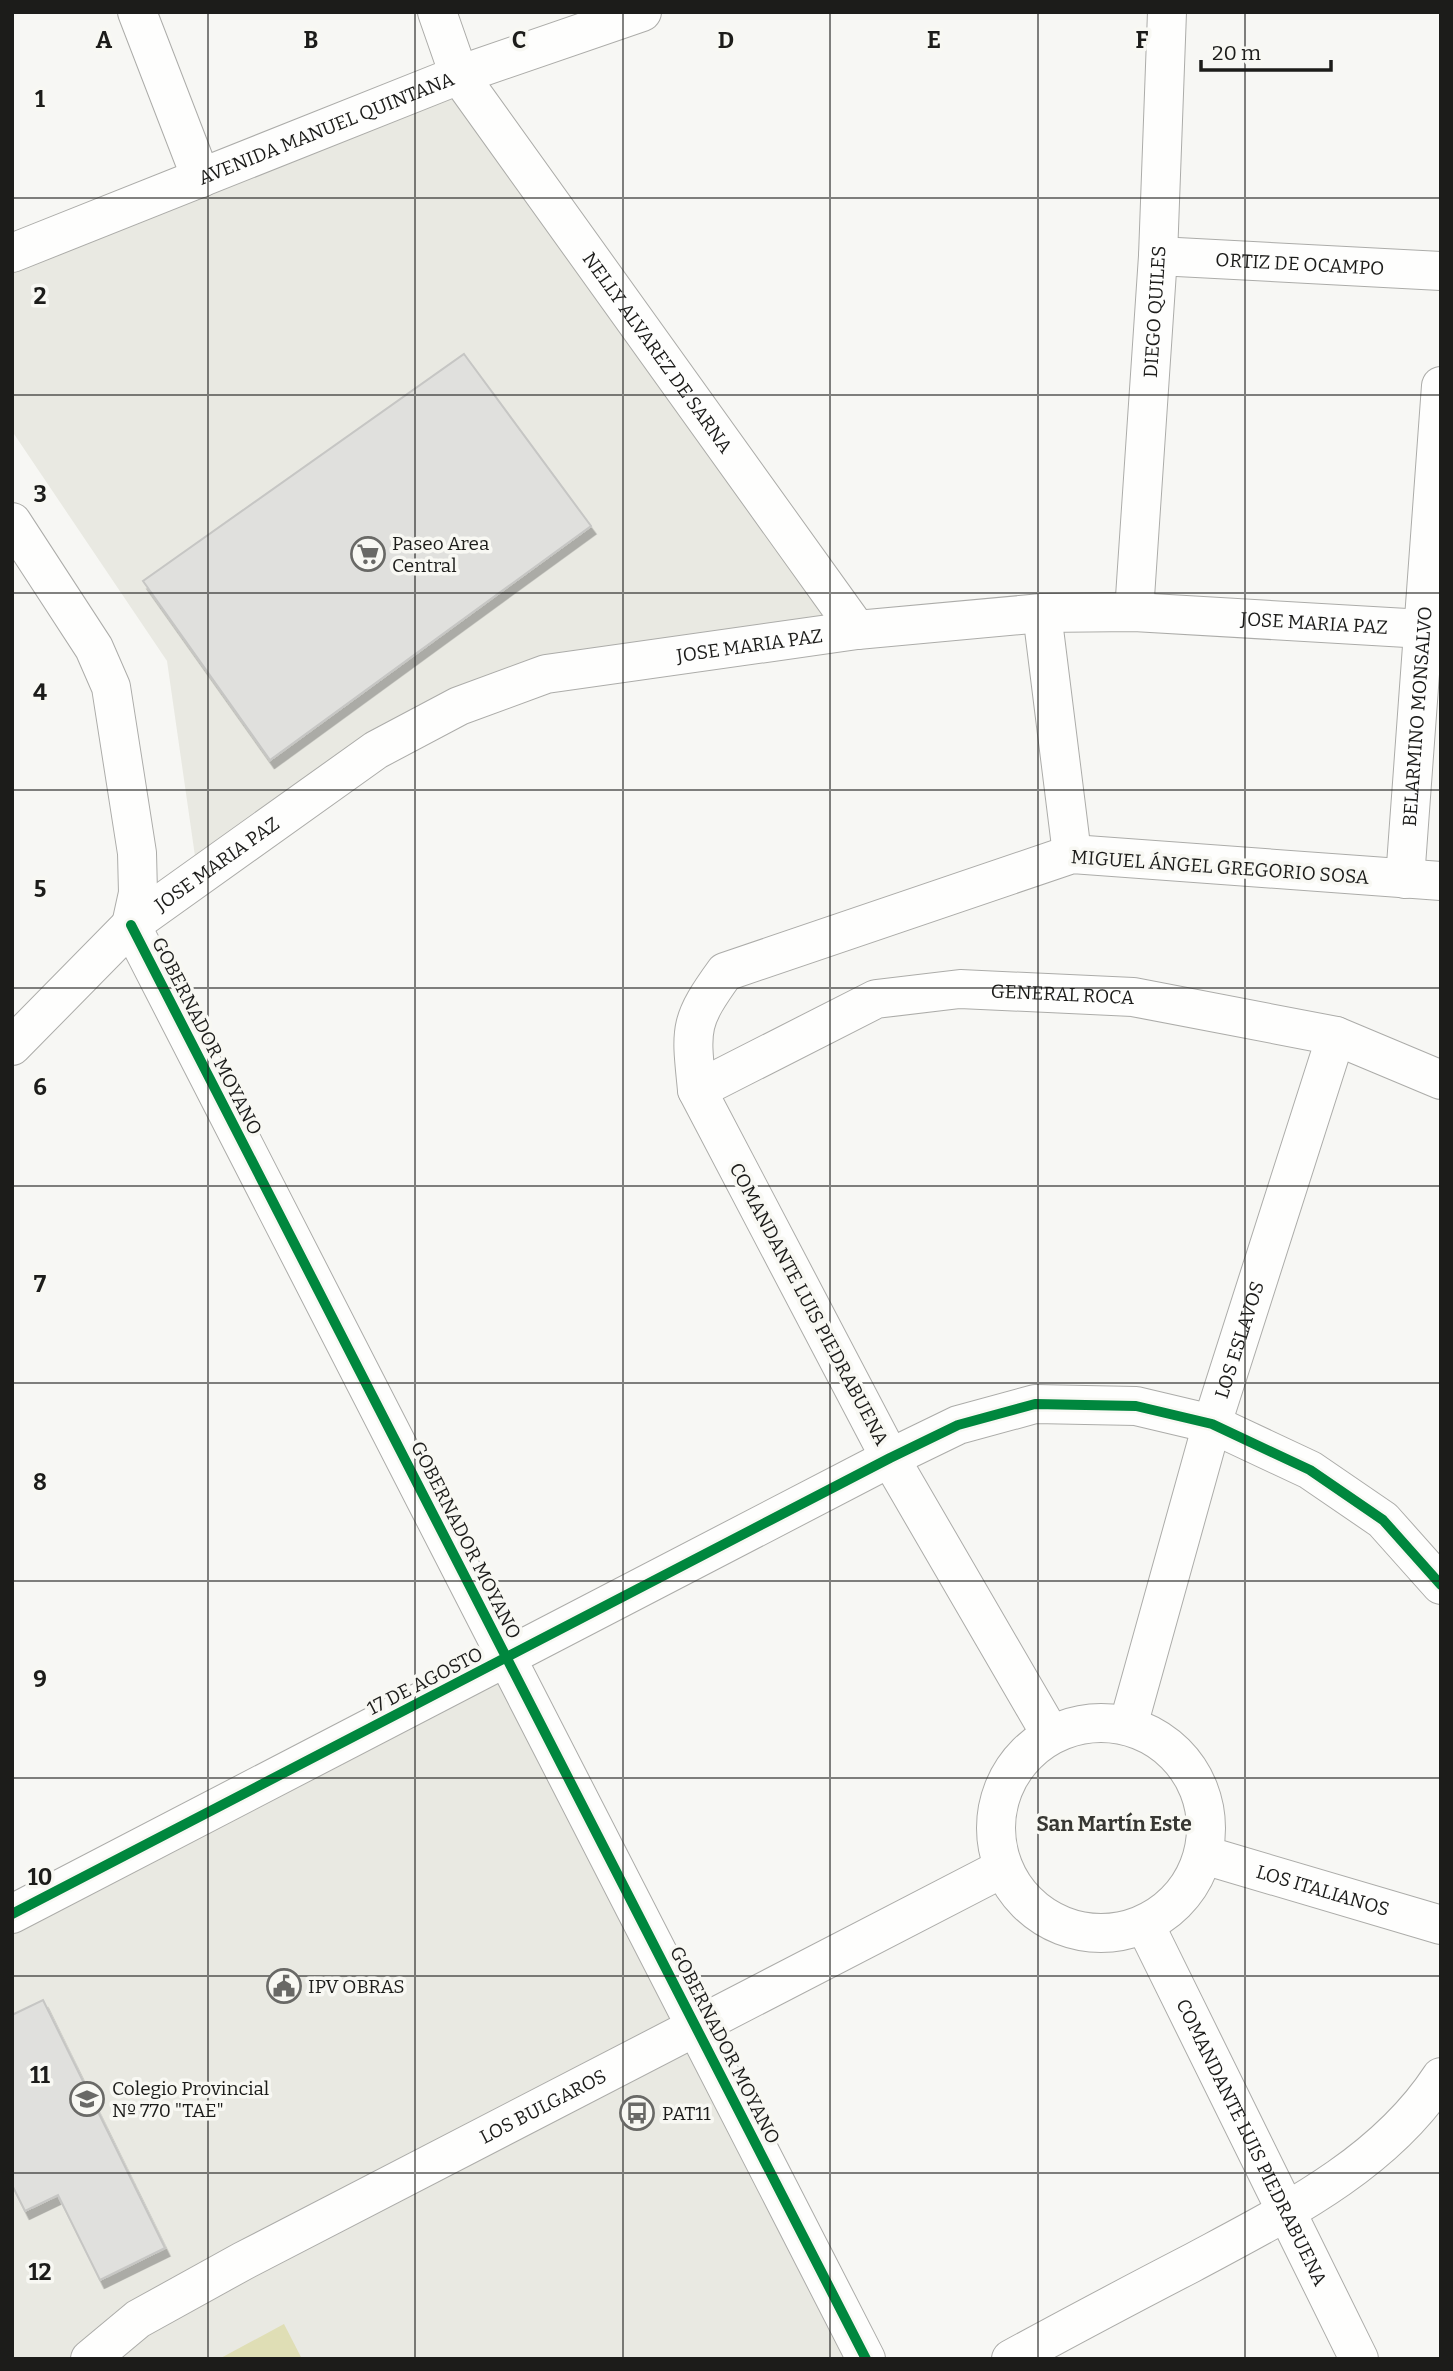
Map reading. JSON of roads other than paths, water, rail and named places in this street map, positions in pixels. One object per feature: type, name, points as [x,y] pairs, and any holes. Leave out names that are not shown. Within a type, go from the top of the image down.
[{"type":"street","points":[[137,12],[201,178]]},
{"type":"street","name":"NELLY ALVAREZ DE SARNA","points":[[437,12],[459,75],[857,630]]},
{"type":"street","name":"AVENIDA MANUEL QUINTANA","points":[[12,253],[459,75],[642,12]]},
{"type":"street","name":"DIEGO QUILES","points":[[1134,612],[1158,256],[1167,12]]},
{"type":"street","name":"ORTIZ DE OCAMPO","points":[[1158,256],[1441,271]]},
{"type":"street","name":"BELARMINO MONSALVO","points":[[1423,880],[1441,386]]},
{"type":"street","points":[[12,522],[94,648],[111,687],[135,832],[138,892],[131,925]]},
{"type":"street","name":"JOSE MARIA PAZ","points":[[12,1046],[131,925],[376,751],[472,701],[546,674],[857,630],[1042,613],[1134,612],[1431,629]]},
{"type":"street","points":[[1042,613],[1072,854]]},
{"type":"street","points":[[135,832],[170,863],[198,877]]},
{"type":"street","name":"MIGUEL ÁNGEL GREGORIO SOSA","points":[[725,972],[1072,854],[1423,880]]},
{"type":"street","name":"GOBERNADOR MOYANO","points":[[131,925],[866,2359]]},
{"type":"street","name":"COMANDANTE LUIS PIEDRABUENA","points":[[725,972],[703,1002],[691,1033],[697,1090],[890,1458],[1051,1735]]},
{"type":"street","name":"GENERAL ROCA","points":[[697,1090],[876,999],[960,989],[1133,997],[1336,1036],[1441,1080]]},
{"type":"street","name":"LOS ESLAVOS","points":[[1128,1726],[1212,1424],[1336,1036]]},
{"type":"street","name":"17 DE AGOSTO","points":[[12,1914],[958,1424],[1035,1404],[1136,1406],[1212,1424],[1310,1470],[1383,1520],[1441,1585]]},
{"type":"street","points":[[1102,1723],[1128,1726],[1159,1740],[1184,1761],[1200,1790],[1208,1822],[1204,1855],[1192,1884],[1172,1908],[1145,1925],[1112,1934],[1079,1932],[1047,1919],[1021,1898],[1003,1868],[996,1838],[1001,1798],[1008,1779],[1027,1754],[1051,1735],[1076,1726],[1102,1723]]},
{"type":"street","name":"LOS ITALIANOS","points":[[1204,1855],[1441,1925]]},
{"type":"street","name":"LOS BULGAROS","points":[[90,2359],[138,2319],[243,2261],[1003,1868]]},
{"type":"street","name":"COMANDANTE LUIS PIEDRABUENA","points":[[1145,1925],[1359,2359]]},
{"type":"street","points":[[1010,2359],[1285,2213],[1368,2157],[1429,2095],[1441,2077]]},
{"type":"place","name":"Paseo Area Central","points":[[368,554]]},
{"type":"place","name":"IPV OBRAS","points":[[284,1986]]},
{"type":"place","name":"Colegio Provincial Nº 770 \"TAE\"","points":[[87,2099]]},
{"type":"place","name":"PAT11","points":[[637,2113]]},
{"type":"district","name":"San Martín Este","points":[[1114,1824]]}]
